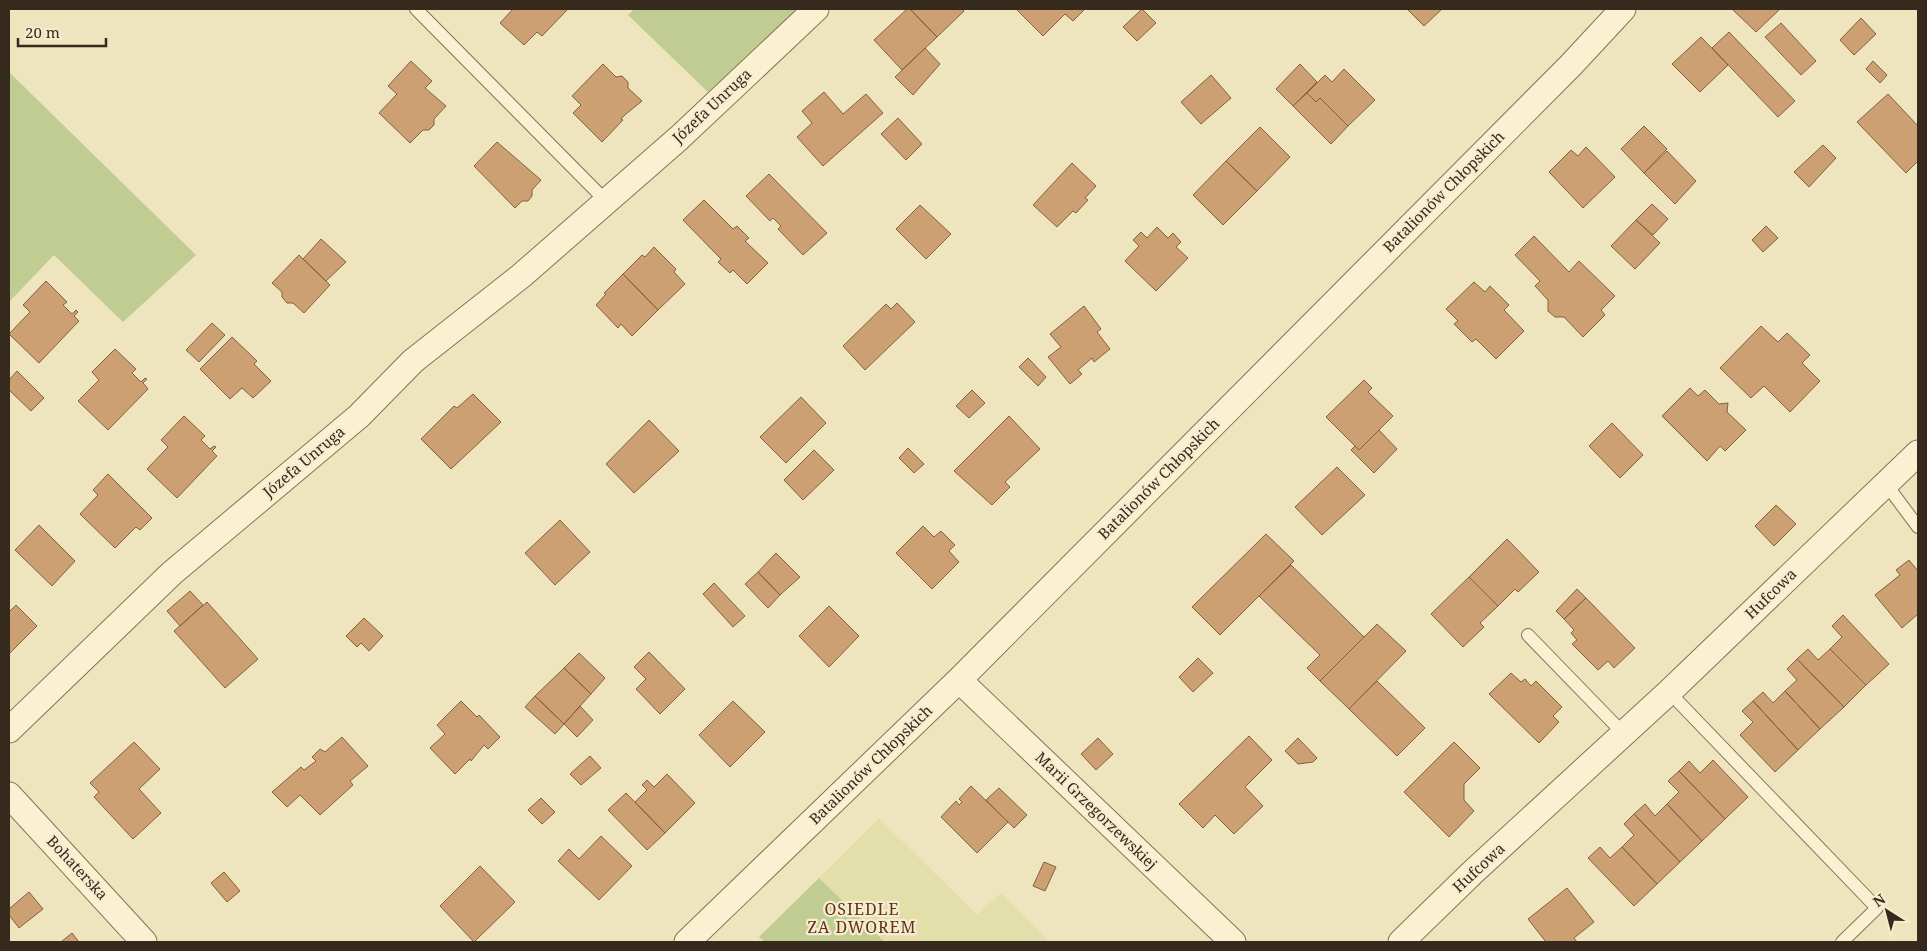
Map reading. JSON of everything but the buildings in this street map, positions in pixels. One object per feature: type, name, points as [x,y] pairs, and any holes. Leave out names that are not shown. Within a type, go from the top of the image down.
[{"type":"street","name":"Józefa Unruga","points":[[9,730],[172,573],[359,416],[413,361],[521,276],[679,138],[816,9]]},
{"type":"street","name":"Batalionów Chłopskich","points":[[687,942],[959,680],[1564,72],[1623,9]]},
{"type":"street","name":"Hufcowa","points":[[1401,942],[1669,692],[1918,453]]},
{"type":"street","name":"Marii Grzegorzewskiej","points":[[959,680],[1233,942]]},
{"type":"street","name":"Bohaterska","points":[[9,795],[144,942]]},
{"type":"lane","points":[[416,9],[606,201]]},
{"type":"lane","points":[[1886,484],[1918,527]]},
{"type":"lane","points":[[1528,634],[1623,733]]},
{"type":"lane","points":[[1669,692],[1877,908],[1842,942]]},
{"type":"shaded area","points":[[879,818],[977,915],[1001,893],[1049,942],[885,942],[819,878]]},
{"type":"green space","points":[[634,9],[801,9],[708,92],[628,15]]},
{"type":"green space","points":[[9,72],[196,255],[123,322],[54,255],[9,302]]},
{"type":"green space","points":[[819,878],[885,942],[765,942],[759,937]]},
{"type":"district","name":"OSIEDLE ZA DWOREM","points":[[862,918]]}]
